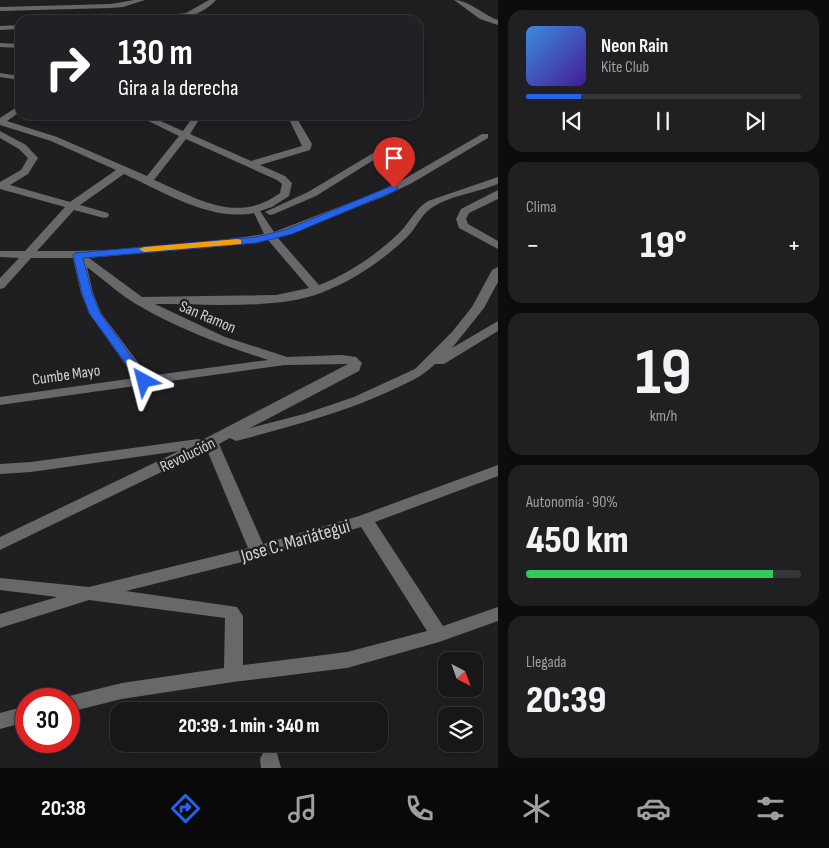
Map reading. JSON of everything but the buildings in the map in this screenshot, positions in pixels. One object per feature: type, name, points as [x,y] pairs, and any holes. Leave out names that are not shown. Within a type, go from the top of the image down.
[{"type":"street","points":[[0,9],[111,6],[142,0]]},
{"type":"street","points":[[190,15],[205,8],[213,0]]},
{"type":"street","points":[[457,0],[483,18],[498,24]]},
{"type":"street","points":[[0,28],[15,27]]},
{"type":"street","points":[[0,45],[15,46]]},
{"type":"street","points":[[0,75],[15,77]]},
{"type":"street","points":[[0,122],[15,112]]},
{"type":"street","points":[[151,120],[252,164],[282,178],[287,183],[285,194],[278,200],[246,212]]},
{"type":"street","points":[[149,180],[194,120]]},
{"type":"street","points":[[252,164],[295,152],[308,146],[294,120]]},
{"type":"street","points":[[0,122],[54,139],[210,208],[258,214],[274,211],[312,194],[385,149]]},
{"type":"street","points":[[0,134],[29,152],[33,158],[32,164],[27,170],[0,186]]},
{"type":"street","points":[[0,254],[26,256],[78,255],[226,243],[271,237],[379,195],[408,181],[485,136]]},
{"type":"street","points":[[0,285],[72,206],[123,170]]},
{"type":"street","points":[[139,301],[276,299],[299,296],[317,290],[340,281],[382,252],[408,230],[424,208],[442,198],[475,189],[498,180]]},
{"type":"street","points":[[0,186],[104,215]]},
{"type":"street","points":[[498,193],[494,197],[465,211],[460,219],[463,226],[479,237],[498,246]]},
{"type":"street","points":[[258,214],[271,237],[317,290]]},
{"type":"street","points":[[78,255],[87,293],[95,313],[144,381]]},
{"type":"street","name":"San Ramon","points":[[78,255],[139,301],[177,321],[220,340],[286,361],[342,359]]},
{"type":"street","points":[[420,372],[456,335],[478,308],[498,270]]},
{"type":"street","points":[[0,469],[31,467],[211,442],[309,417],[359,400],[420,372],[498,325]]},
{"type":"street","name":"Revolución","points":[[0,544],[211,442],[354,368],[355,363],[352,360],[342,359]]},
{"type":"street","name":"Cumbe Mayo","points":[[0,402],[286,361]]},
{"type":"street","points":[[211,442],[258,552]]},
{"type":"street","name":"Jose C. Mariátegui","points":[[0,622],[86,594],[258,552],[365,520],[498,470]]},
{"type":"street","points":[[365,520],[439,634]]},
{"type":"street","points":[[0,584],[149,600],[230,612],[234,616],[233,674]]},
{"type":"street","points":[[80,701],[122,691],[233,674],[347,660],[439,634],[498,614]]},
{"type":"street","points":[[0,721],[15,717]]},
{"type":"slow traffic","points":[[144,249],[238,242]]},
{"type":"route","points":[[144,381],[95,313],[87,293],[78,255],[256,240],[288,232],[394,188]]}]
